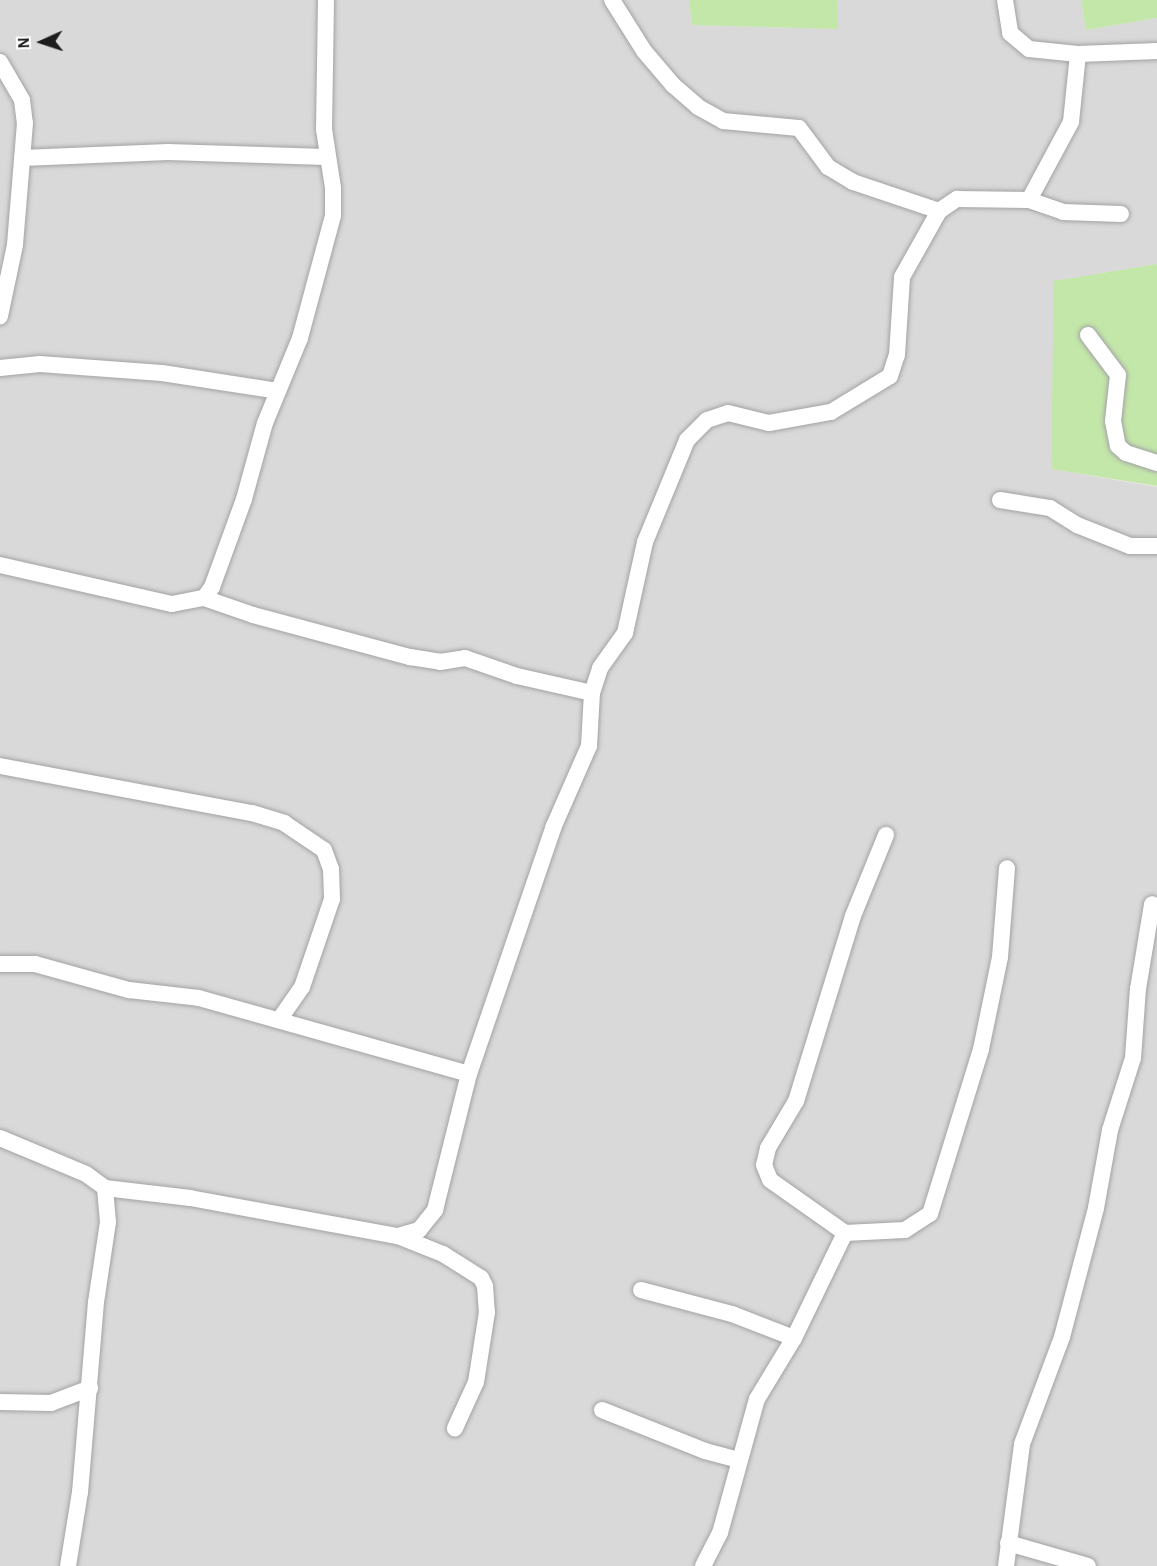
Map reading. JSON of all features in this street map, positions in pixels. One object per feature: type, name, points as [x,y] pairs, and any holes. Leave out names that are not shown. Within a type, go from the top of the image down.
[{"type":"street","points":[[204,598],[224,560],[264,423],[300,338],[333,216],[333,188],[326,157],[326,0]]},
{"type":"street","points":[[612,0],[644,51],[672,85],[698,106],[723,121],[799,128],[828,167],[853,182],[939,211]]},
{"type":"street","points":[[1005,0],[1006,22],[1018,43],[1029,49],[1078,54],[1157,51]]},
{"type":"street","points":[[1029,200],[1071,122],[1078,54]]},
{"type":"street","points":[[0,62],[22,100],[22,158],[15,245],[0,316]]},
{"type":"street","points":[[22,158],[168,152],[326,157]]},
{"type":"street","points":[[398,1236],[419,1230],[435,1210],[469,1074],[554,828],[589,746],[592,693],[600,668],[625,633],[645,542],[687,440],[707,420],[728,413],[769,423],[831,412],[890,376],[897,355],[902,277],[939,211],[957,199],[1029,200],[1063,212],[1121,214]]},
{"type":"street","points":[[1088,334],[1118,375],[1113,421],[1118,446],[1126,453],[1157,463]]},
{"type":"street","points":[[0,368],[40,364],[162,373],[278,391]]},
{"type":"street","points":[[1000,500],[1050,508],[1077,525],[1130,546],[1157,546]]},
{"type":"street","points":[[0,566],[136,598],[172,604],[204,598],[253,615],[410,657],[440,662],[465,658],[517,676],[592,693]]},
{"type":"street","points":[[0,766],[252,813],[284,823],[324,850],[331,869],[332,899],[302,987],[279,1020]]},
{"type":"street","points":[[886,835],[853,916],[796,1101],[768,1148],[764,1165],[770,1179],[845,1233],[905,1230],[930,1214],[981,1048],[1000,957],[1007,868]]},
{"type":"street","points":[[1006,1566],[1022,1444],[1062,1337],[1096,1208],[1110,1130],[1133,1058],[1138,989],[1152,904]]},
{"type":"street","points":[[0,964],[35,964],[129,990],[199,998],[469,1074]]},
{"type":"street","points":[[0,1138],[86,1173],[105,1188],[190,1198],[398,1236],[443,1254],[481,1278],[485,1286],[487,1312],[476,1382],[455,1428]]},
{"type":"street","points":[[68,1566],[80,1492],[108,1222],[105,1188]]},
{"type":"street","points":[[703,1566],[720,1533],[758,1400],[794,1338],[845,1233]]},
{"type":"street","points":[[641,1290],[732,1314],[794,1338]]},
{"type":"street","points":[[0,1402],[51,1403],[90,1388]]},
{"type":"street","points":[[602,1410],[705,1451],[739,1460]]},
{"type":"street","points":[[1008,1543],[1088,1566]]},
{"type":"shaded area","points":[[0,0],[689,0],[692,25],[837,29],[837,0],[1081,0],[1086,30],[1157,18],[1157,264],[1055,281],[1051,469],[1157,487],[1157,1566],[0,1566]]},
{"type":"green space","points":[[689,0],[837,0],[838,29],[692,25]]},
{"type":"green space","points":[[1081,0],[1157,0],[1157,18],[1086,30]]},
{"type":"green space","points":[[1157,264],[1157,486],[1051,469],[1054,281]]}]
